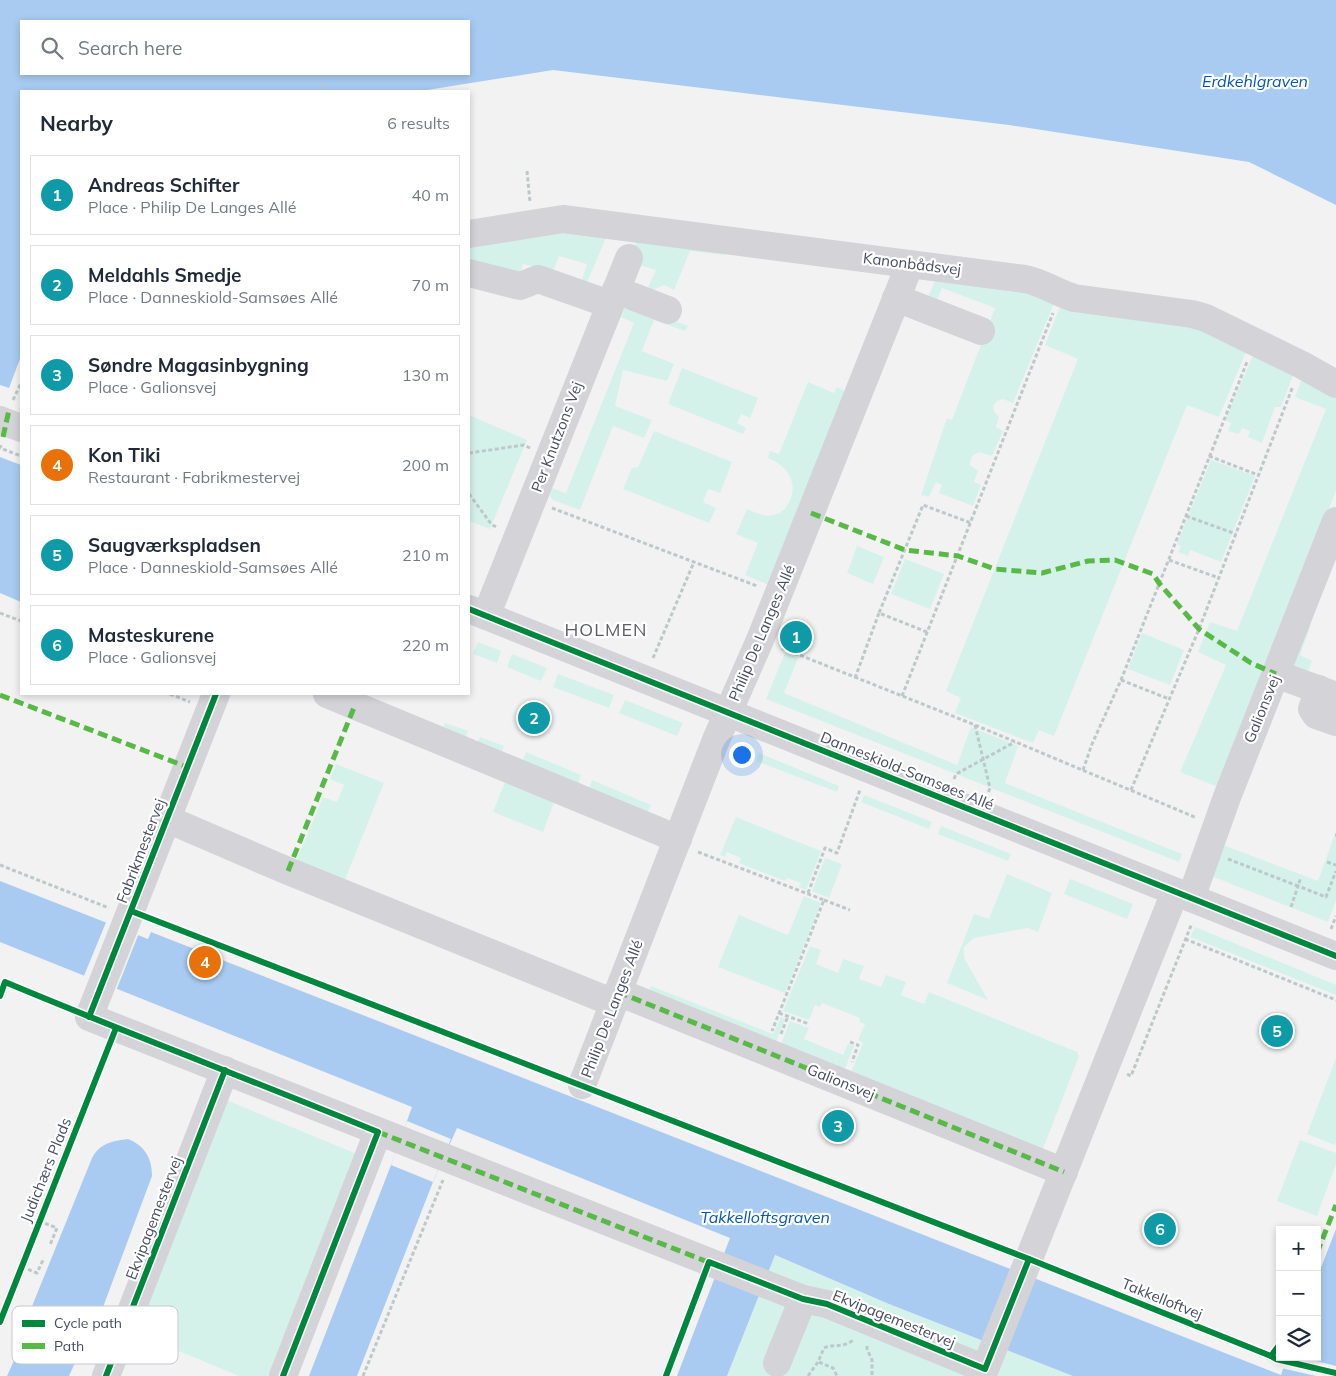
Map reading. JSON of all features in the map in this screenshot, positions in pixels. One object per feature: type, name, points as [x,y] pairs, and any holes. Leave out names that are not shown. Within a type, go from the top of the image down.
[{"type":"street","name":"Kanonbådsvej","points":[[470,234],[562,219],[1036,280],[1061,294],[1074,298],[1192,314],[1206,318],[1302,365],[1336,384]]},
{"type":"street","name":"Per Knutzons Vej","points":[[478,612],[518,536],[629,258]]},
{"type":"street","name":"Philip De Langes Allé","points":[[582,1085],[728,712],[760,640],[910,264]]},
{"type":"street","points":[[470,273],[520,286],[538,279],[668,310]]},
{"type":"street","points":[[896,298],[982,331]]},
{"type":"street","name":"Galionsvej","points":[[989,1357],[1064,1172],[1183,895],[1207,851],[1336,521]]},
{"type":"street","name":"Danneskiold-Samsøes Allé","points":[[478,612],[1336,956]]},
{"type":"street","points":[[1276,674],[1327,693],[1312,709],[1316,715],[1336,722]]},
{"type":"street","name":"Fabrikmestervej","points":[[89,1017],[216,695]]},
{"type":"street","points":[[329,695],[677,841]]},
{"type":"street","name":"Galionsvej","points":[[167,819],[297,874],[1064,1172]]},
{"type":"street","name":"Ekvipagemestervej","points":[[89,1017],[803,1300],[827,1304],[867,1328],[989,1357]]},
{"type":"street","name":"Ekvipagemestervej","points":[[133,1306],[225,1070]]},
{"type":"street","points":[[283,1376],[382,1134]]},
{"type":"street","points":[[777,1363],[803,1300]]},
{"type":"street","name":"Ekvipagemestervej","points":[[106,1376],[111,1364]]},
{"type":"path","points":[[323,84],[324,90]]},
{"type":"path","points":[[527,170],[531,224]]},
{"type":"path","points":[[902,696],[1061,294]]},
{"type":"path","points":[[1083,770],[1092,744],[1121,680],[1256,342]]},
{"type":"path","points":[[1131,790],[1219,578],[1302,365]]},
{"type":"path","points":[[11,417],[20,386]]},
{"type":"path","points":[[470,453],[524,446],[550,455]]},
{"type":"path","points":[[0,448],[20,456]]},
{"type":"path","points":[[1209,456],[1258,475]]},
{"type":"path","points":[[470,495],[492,525],[518,536]]},
{"type":"path","points":[[532,500],[778,595]]},
{"type":"path","points":[[855,678],[923,505],[971,523]]},
{"type":"path","points":[[1186,516],[1236,534]]},
{"type":"path","points":[[1168,560],[1219,578]]},
{"type":"path","points":[[645,679],[694,562]]},
{"type":"path","points":[[0,612],[20,621]]},
{"type":"path","points":[[879,613],[927,632]]},
{"type":"path","points":[[760,640],[975,725],[1217,826]]},
{"type":"path","points":[[1121,680],[1169,699]]},
{"type":"path","points":[[975,725],[990,788],[980,814]]},
{"type":"path","points":[[944,800],[956,774],[1015,742]]},
{"type":"path","points":[[808,894],[825,848],[837,854],[868,768]]},
{"type":"path","points":[[677,841],[850,910]]},
{"type":"path","points":[[1207,851],[1326,897],[1336,871]]},
{"type":"path","points":[[1327,862],[1336,866]]},
{"type":"path","points":[[0,865],[127,921]]},
{"type":"path","points":[[1290,907],[1301,877]]},
{"type":"path","points":[[771,1032],[824,900]]},
{"type":"path","points":[[1331,929],[1336,916]]},
{"type":"path","points":[[1185,939],[1336,1000]]},
{"type":"path","points":[[779,1012],[809,1024]]},
{"type":"path","points":[[363,1376],[451,1161]]},
{"type":"path","points":[[40,1218],[57,1228],[50,1245]]},
{"type":"path","points":[[18,1276],[22,1265],[37,1273],[44,1258]]},
{"type":"path","points":[[808,1376],[826,1346],[847,1345],[867,1328]]},
{"type":"path","points":[[867,1328],[867,1349],[872,1360],[872,1376]]},
{"type":"path","points":[[818,1362],[833,1368],[837,1376]]},
{"type":"green space","points":[[560,227],[608,233],[586,285],[581,283],[587,264],[559,256],[553,271],[523,264],[518,279],[470,266],[470,241]]},
{"type":"green space","points":[[638,238],[727,249],[725,255],[690,251],[674,290],[664,285],[645,294],[656,270],[640,265],[643,258],[632,254]]},
{"type":"green space","points":[[937,276],[1024,284],[1054,299],[1013,403],[1003,399],[997,401],[993,406],[994,411],[999,417],[996,427],[1003,431],[992,456],[979,452],[971,459],[970,465],[978,471],[974,482],[981,485],[973,506],[939,493],[942,485],[936,482],[929,497],[921,495],[947,418],[952,420],[995,308],[942,288],[936,302],[927,300]]},
{"type":"green space","points":[[1065,303],[1191,321],[1248,347],[1219,417],[1187,405],[1054,736],[1039,730],[1033,743],[955,713],[961,698],[946,691],[1078,359],[1045,345],[1059,309]]},
{"type":"green space","points":[[633,305],[688,326],[685,331],[654,320],[642,351],[674,364],[667,381],[623,370],[615,406],[652,420],[644,438],[613,426],[580,510],[553,500],[550,496],[552,488],[566,493],[634,323],[621,317],[625,307]]},
{"type":"green space","points":[[1255,351],[1295,370],[1281,407],[1275,407],[1262,443],[1248,437],[1250,431],[1242,428],[1239,434],[1228,431],[1231,423],[1225,420]]},
{"type":"green space","points":[[682,368],[758,398],[750,418],[741,414],[737,423],[746,428],[743,434],[668,404]]},
{"type":"green space","points":[[1303,376],[1336,393],[1336,491],[1218,787],[1180,772],[1226,665],[1198,652],[1210,622],[1237,631],[1326,409],[1295,397]]},
{"type":"green space","points":[[808,382],[834,393],[837,387],[847,394],[769,585],[745,575],[758,543],[736,534],[747,509],[764,515],[774,515],[783,510],[789,502],[793,488],[792,481],[780,465],[768,458],[770,451],[779,454]]},
{"type":"green space","points":[[470,415],[527,440],[490,529],[470,521]]},
{"type":"green space","points":[[654,431],[732,462],[720,493],[708,489],[703,502],[716,508],[709,523],[623,489],[632,468],[638,467]]},
{"type":"green space","points":[[1211,460],[1255,476],[1221,562],[1190,550],[1188,556],[1178,552],[1181,546],[1177,544]]},
{"type":"green space","points":[[857,546],[884,557],[873,584],[847,573]]},
{"type":"green space","points":[[905,559],[944,574],[930,609],[891,594]]},
{"type":"green space","points":[[1302,621],[1311,625],[1300,655],[1312,661],[1308,671],[1286,663]]},
{"type":"green space","points":[[1142,633],[1184,650],[1170,685],[1128,669]]},
{"type":"green space","points":[[478,642],[501,651],[497,663],[473,654]]},
{"type":"green space","points":[[785,653],[798,658],[784,693],[957,765],[971,727],[1018,746],[1005,783],[1182,854],[1179,862],[766,699]]},
{"type":"green space","points":[[512,654],[547,668],[541,681],[507,667]]},
{"type":"green space","points":[[558,674],[614,695],[609,708],[553,687]]},
{"type":"green space","points":[[625,700],[683,723],[677,736],[619,713]]},
{"type":"green space","points":[[445,723],[468,731],[464,742],[441,733]]},
{"type":"green space","points":[[480,737],[504,746],[500,757],[476,748]]},
{"type":"green space","points":[[526,752],[581,775],[577,788],[521,765]]},
{"type":"green space","points":[[759,753],[839,786],[837,792],[756,761]]},
{"type":"green space","points":[[336,764],[384,783],[344,882],[296,862],[323,797],[337,802],[344,785],[330,779]]},
{"type":"green space","points":[[507,777],[556,797],[543,832],[493,812]]},
{"type":"green space","points":[[592,780],[651,805],[646,816],[588,792]]},
{"type":"green space","points":[[864,795],[932,822],[929,829],[861,802]]},
{"type":"green space","points":[[736,817],[821,851],[806,890],[799,887],[801,883],[787,878],[785,881],[739,863],[741,858],[727,852],[725,857],[720,855]]},
{"type":"green space","points":[[941,826],[1011,854],[1008,861],[938,834]]},
{"type":"green space","points":[[1336,831],[1336,900],[1328,922],[1211,876],[1223,845],[1318,881]]},
{"type":"green space","points":[[825,858],[842,864],[829,898],[812,891]]},
{"type":"green space","points":[[1007,874],[1052,893],[1038,932],[1028,928],[974,938],[964,947],[964,958],[988,1000],[947,983],[974,914],[989,919]]},
{"type":"green space","points":[[1070,879],[1133,904],[1127,919],[1064,894]]},
{"type":"green space","points":[[804,896],[821,903],[785,993],[718,967],[739,915],[788,935]]},
{"type":"green space","points":[[1195,927],[1336,985],[1336,995],[1190,937]]},
{"type":"green space","points":[[810,946],[821,950],[816,964],[838,973],[843,959],[864,966],[859,979],[881,987],[886,975],[906,982],[901,995],[924,1004],[929,992],[1077,1052],[1079,1056],[1041,1154],[849,1077],[863,1043],[858,1040],[865,1024],[859,1022],[860,1018],[822,1003],[820,1007],[815,1005],[809,1020],[783,1011]]},
{"type":"green space","points":[[651,986],[773,1034],[781,1017],[785,1019],[773,1050],[648,994]]},
{"type":"green space","points":[[790,1021],[809,1028],[804,1039],[843,1055],[848,1044],[854,1046],[843,1074],[779,1049]]},
{"type":"green space","points":[[1336,1058],[1336,1142],[1335,1145],[1307,1134]]},
{"type":"green space","points":[[219,1097],[357,1154],[270,1376],[239,1376],[178,1351],[178,1306],[137,1306]]},
{"type":"green space","points":[[1300,1140],[1336,1153],[1336,1164],[1317,1216],[1277,1201]]},
{"type":"green space","points":[[774,1255],[889,1304],[1073,1376],[727,1376]]},
{"type":"water","name":"Erdkehlgraven","points":[[0,0],[1336,0],[1336,205],[1249,162],[1009,125],[553,70],[427,90],[20,90],[20,359],[9,388],[0,385]]},
{"type":"water","points":[[0,457],[20,465],[20,602],[0,593]]},
{"type":"water","name":"Takkelloftsgraven","points":[[0,881],[148,939],[151,932],[1281,1375],[1286,1361],[1321,1361],[1321,1268],[1336,1229],[1336,1376],[1073,1376],[889,1304],[775,1255],[727,1376],[677,1376],[730,1238],[457,1128],[433,1182],[357,1376],[309,1376],[412,1107],[0,942]]},
{"type":"water","points":[[128,1139],[143,1149],[151,1164],[152,1176],[103,1306],[32,1306],[92,1158],[103,1146]]},
{"type":"water","points":[[12,1364],[74,1364],[69,1376],[7,1376]]},
{"type":"pier","points":[[107,920],[139,933],[116,991],[83,978]]},
{"type":"pier","points":[[407,1121],[451,1139],[433,1182],[391,1165]]},
{"type":"pier","points":[[1284,1361],[1316,1361],[1336,1366],[1336,1376],[1316,1376],[1281,1368]]},
{"type":"marked path","points":[[3,437],[9,410]]},
{"type":"marked path","points":[[811,513],[905,550],[958,556],[995,569],[1042,573],[1088,561],[1115,560],[1153,574],[1199,629],[1251,663],[1276,674]]},
{"type":"marked path","points":[[0,695],[187,767]]},
{"type":"marked path","points":[[288,871],[355,705]]},
{"type":"marked path","points":[[618,992],[1064,1172]]},
{"type":"marked path","points":[[378,1132],[713,1264]]},
{"type":"marked path","points":[[1321,1243],[1336,1205]]},
{"type":"cycle path","points":[[470,609],[1336,956]]},
{"type":"cycle path","points":[[89,1017],[216,695]]},
{"type":"cycle path","name":"Takkelloftvej","points":[[131,911],[1029,1259],[1271,1356],[1276,1349]]},
{"type":"cycle path","points":[[0,996],[5,982],[378,1132],[283,1376]]},
{"type":"cycle path","name":"Judichærs Plads","points":[[0,1322],[116,1028]]},
{"type":"cycle path","points":[[133,1306],[225,1070]]},
{"type":"cycle path","points":[[666,1376],[709,1262],[803,1299],[827,1304],[985,1369],[1029,1259]]},
{"type":"cycle path","points":[[1271,1356],[1276,1359],[1336,1373]]},
{"type":"cycle path","points":[[106,1376],[111,1364]]},
{"type":"place","name":"Andreas Schifter","points":[[796,637]]},
{"type":"place","name":"Meldahls Smedje","points":[[534,718]]},
{"type":"place","name":"Kon Tiki","points":[[205,962]]},
{"type":"place","name":"Saugværkspladsen","points":[[1277,1031]]},
{"type":"place","name":"Søndre Magasinbygning","points":[[838,1126]]},
{"type":"place","name":"Masteskurene","points":[[1160,1229]]},
{"type":"district","name":"HOLMEN","points":[[606,630]]}]
